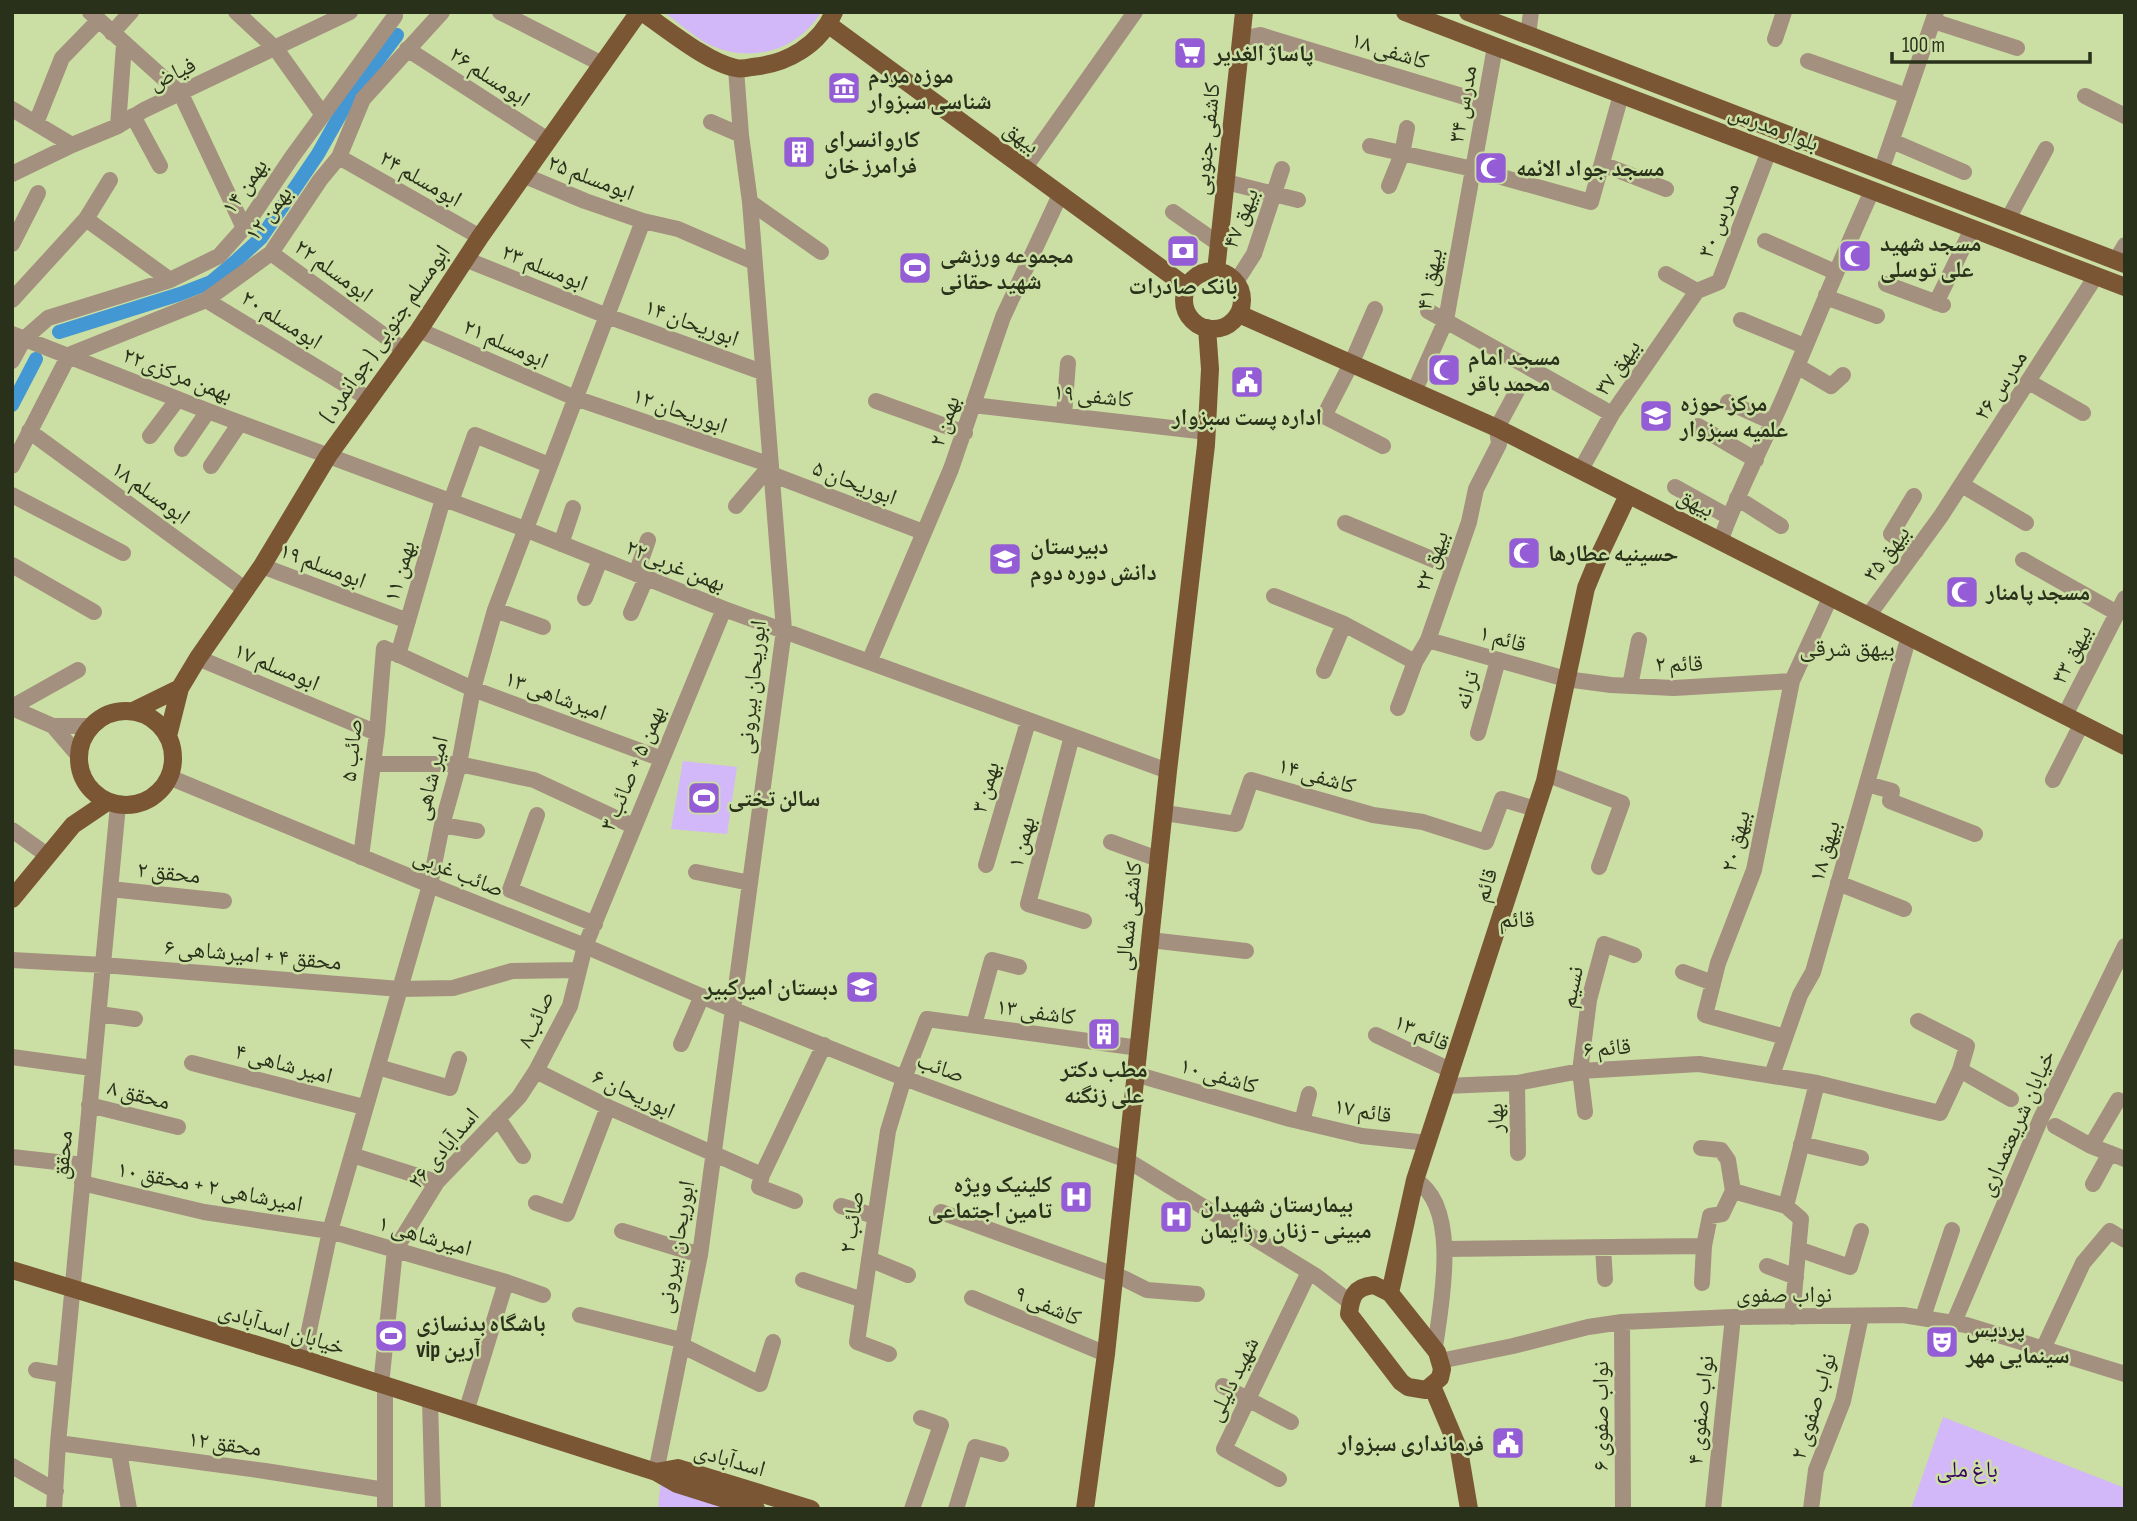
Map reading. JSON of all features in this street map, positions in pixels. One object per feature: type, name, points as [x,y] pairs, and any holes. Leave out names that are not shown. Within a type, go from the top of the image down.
[{"type":"main road","name":"ابومسلم جنوبی ( جوانمرد )","points":[[167,736],[180,688],[262,566],[328,456],[640,12]]},
{"type":"main road","points":[[640,12],[704,54],[736,69],[768,66],[801,53],[831,19]]},
{"type":"main road","name":"کاشفی جنوبی","points":[[1216,271],[1244,12]]},
{"type":"main road","name":"بلوار مدرس","points":[[1405,12],[2125,288]]},
{"type":"main road","name":"بلوار مدرس","points":[[1468,12],[2016,222],[2122,256]]},
{"type":"main road","name":"بیهق","points":[[831,19],[1024,169],[1187,287]]},
{"type":"main road","points":[[1720,133],[1727,111]]},
{"type":"main road","points":[[2016,222],[2017,246]]},
{"type":"main road","points":[[1216,271],[1230,276],[1236,282],[1242,298],[1239,314],[1227,326],[1207,328],[1194,322],[1188,315],[1184,306],[1187,287],[1199,275],[1216,271]]},
{"type":"main road","name":"بیهق","points":[[1239,314],[1497,428],[2065,715],[2079,729],[2125,746]]},
{"type":"main road","name":"کاشفی شمالی","points":[[1085,1509],[1114,1276],[1132,1162],[1135,1074],[1207,432],[1210,369],[1207,328]]},
{"type":"main road","name":"قائم","points":[[1390,1293],[1415,1180],[1546,774],[1586,588],[1628,495]]},
{"type":"main road","points":[[132,711],[180,688]]},
{"type":"main road","points":[[12,899],[73,825],[113,803],[143,803],[154,797],[169,777],[173,756],[167,736],[159,724],[146,715],[117,711],[102,716],[90,726],[82,739],[78,755],[80,771],[87,786],[113,803]]},
{"type":"main road","points":[[73,825],[87,786]]},
{"type":"main road","name":"خیابان اسدآبادی","points":[[12,1270],[303,1359],[656,1472]]},
{"type":"main road","points":[[1374,1285],[1390,1293],[1437,1354],[1442,1369],[1440,1378],[1426,1390],[1417,1390],[1401,1382],[1349,1314],[1351,1297],[1365,1286],[1374,1285]]},
{"type":"main road","points":[[1432,1386],[1459,1450],[1471,1508]]},
{"type":"main road","name":"اسدآبادی","points":[[656,1472],[678,1468],[811,1509]]},
{"type":"main road","name":"اسدآبادی","points":[[656,1472],[677,1484],[756,1509]]},
{"type":"street","points":[[112,33],[131,12]]},
{"type":"street","points":[[236,12],[276,49],[324,115]]},
{"type":"street","name":"فیاض","points":[[12,174],[118,126],[133,116],[350,12]]},
{"type":"street","name":"بهمن ۱۲","points":[[69,355],[206,300],[271,253],[320,180],[340,157],[363,99],[442,12]]},
{"type":"street","points":[[500,12],[602,64]]},
{"type":"street","points":[[1024,169],[1135,12]]},
{"type":"street","points":[[1528,35],[1531,12]]},
{"type":"street","points":[[1775,39],[1784,12]]},
{"type":"street","points":[[36,123],[62,58],[94,16],[181,94],[244,228]]},
{"type":"street","name":"بهمن ۱۴","points":[[18,336],[48,318],[170,280],[219,256],[244,228],[394,16]]},
{"type":"street","points":[[1881,171],[1935,16],[2017,48]]},
{"type":"street","name":"کاشفی ۱۸","points":[[1242,40],[1260,35],[1485,103]]},
{"type":"street","points":[[118,126],[124,45]]},
{"type":"street","name":"مدرس ۳۴","points":[[1473,169],[1495,47]]},
{"type":"street","name":"ابومسلم ۲۶","points":[[408,49],[548,141]]},
{"type":"street","points":[[1808,61],[1907,96]]},
{"type":"street","name":"ابوریحان بیرونی","points":[[656,1472],[700,1255],[784,630],[750,202],[736,69]]},
{"type":"street","points":[[1370,146],[1473,169],[1591,202],[1620,95]]},
{"type":"street","points":[[2085,96],[2125,116]]},
{"type":"street","points":[[12,109],[72,145]]},
{"type":"street","points":[[133,116],[160,166]]},
{"type":"street","points":[[711,122],[741,135]]},
{"type":"street","points":[[1389,186],[1402,155],[1407,128]]},
{"type":"street","points":[[1892,141],[1964,172]]},
{"type":"street","points":[[2016,222],[2046,149]]},
{"type":"street","name":"مدرس ۳۰","points":[[1697,291],[1719,282],[1769,151]]},
{"type":"street","name":"ابومسلم ۲۴","points":[[340,157],[480,237]]},
{"type":"street","points":[[1602,164],[1666,190]]},
{"type":"street","name":"بیهق ۴۷","points":[[1236,282],[1254,254],[1282,169]]},
{"type":"street","name":"بیهق ۴۱","points":[[1414,392],[1446,320],[1473,169]]},
{"type":"street","name":"ابومسلم ۲۵","points":[[523,176],[643,221],[678,229],[754,262]]},
{"type":"street","points":[[12,300],[86,219],[110,180]]},
{"type":"street","points":[[1226,182],[1298,200]]},
{"type":"street","points":[[1720,542],[1872,191]]},
{"type":"street","points":[[12,244],[38,193]]},
{"type":"street","name":"بهمن ۲","points":[[869,662],[965,433],[1003,317],[1060,195]]},
{"type":"street","points":[[750,202],[821,252]]},
{"type":"street","points":[[1174,212],[1219,244]]},
{"type":"street","points":[[86,219],[170,280]]},
{"type":"street","name":"امیر شاهی","points":[[303,1359],[330,1231],[430,885],[442,825],[459,764],[473,689],[495,610],[643,221]]},
{"type":"street","points":[[1886,284],[1941,305],[1972,229]]},
{"type":"street","points":[[1765,241],[1835,272]]},
{"type":"street","name":"ابومسلم ۲۲","points":[[271,253],[404,350]]},
{"type":"street","name":"ابومسلم ۲۳","points":[[466,259],[607,316]]},
{"type":"street","points":[[1666,274],[1697,291]]},
{"type":"street","name":"مدرس ۲۶","points":[[1941,516],[2096,276]]},
{"type":"street","name":"بیهق ۳۷","points":[[1580,471],[1612,414],[1697,291]]},
{"type":"street","points":[[1826,295],[1877,316]]},
{"type":"street","name":"ابومسلم ۲۰","points":[[206,300],[369,399]]},
{"type":"street","points":[[1374,309],[1352,362],[1324,416],[1383,446]]},
{"type":"street","points":[[1428,311],[1612,414]]},
{"type":"street","name":"ابوریحان ۱۴","points":[[607,316],[762,372]]},
{"type":"street","points":[[1741,320],[1804,346]]},
{"type":"street","name":"ابومسلم ۲۱","points":[[419,330],[575,398]]},
{"type":"street","points":[[12,361],[18,336]]},
{"type":"street","name":"۲۲بهمن مرکزی","points":[[18,336],[328,456]]},
{"type":"street","points":[[12,466],[69,355]]},
{"type":"street","points":[[1064,415],[1069,363]]},
{"type":"street","points":[[1797,366],[1830,386],[1843,374]]},
{"type":"street","points":[[2029,382],[2083,413]]},
{"type":"street","name":"بیهق ۲۲","points":[[1398,708],[1415,662],[1428,640],[1451,567],[1469,522],[1476,489],[1499,444],[1497,428],[1518,389]]},
{"type":"street","name":"ابوریحان ۱۲","points":[[575,398],[771,469]]},
{"type":"street","points":[[150,436],[178,399]]},
{"type":"street","points":[[876,401],[965,433]]},
{"type":"street","points":[[1728,402],[1772,422]]},
{"type":"street","name":"کاشفی ۱۹","points":[[974,405],[1207,432]]},
{"type":"street","points":[[182,449],[208,411]]},
{"type":"street","points":[[211,466],[240,422]]},
{"type":"street","points":[[1698,426],[1756,460]]},
{"type":"street","name":"ابومسلم ۱۸","points":[[29,431],[246,590]]},
{"type":"street","name":"بهمن ۱۱","points":[[391,652],[408,621],[447,500],[475,435],[549,465]]},
{"type":"street","name":"۲۲بهمن غربی","points":[[328,456],[525,529],[724,609],[1168,771]]},
{"type":"street","points":[[736,506],[771,469]]},
{"type":"street","name":"ابوریحان ۵","points":[[771,469],[923,532]]},
{"type":"street","points":[[1962,485],[2026,523]]},
{"type":"street","points":[[1675,487],[1729,517]]},
{"type":"street","points":[[12,495],[123,553]]},
{"type":"street","points":[[1914,496],[1891,534],[1916,551]]},
{"type":"street","points":[[1737,498],[1781,526]]},
{"type":"street","points":[[561,544],[573,508]]},
{"type":"street","name":"بیهق ۳۵","points":[[1868,616],[1941,516]]},
{"type":"street","points":[[1345,523],[1451,567]]},
{"type":"street","points":[[631,613],[648,540]]},
{"type":"street","points":[[585,598],[600,560]]},
{"type":"street","name":"بیهق ۳۳","points":[[2023,561],[2117,613]]},
{"type":"street","points":[[12,565],[94,612]]},
{"type":"street","name":"ابومسلم ۱۹","points":[[262,566],[408,621]]},
{"type":"street","points":[[1274,596],[1344,624],[1415,662]]},
{"type":"street","name":"بیهق ۲۰","points":[[1784,1037],[1705,1015],[1718,962],[1754,870],[1792,681],[1829,598]]},
{"type":"street","name":"بیهق ۳۳","points":[[2065,715],[2125,598]]},
{"type":"street","name":"بهمن ۵ + صائب ۳","points":[[584,946],[724,609]]},
{"type":"street","points":[[495,610],[543,627]]},
{"type":"street","points":[[1324,671],[1344,624]]},
{"type":"street","name":"بیهق ۱۸","points":[[1772,1074],[1800,995],[1813,972],[1909,636]]},
{"type":"street","name":"قائم ۱","points":[[1428,640],[1566,679]]},
{"type":"street","points":[[1630,686],[1639,640]]},
{"type":"street","name":"امیرشاهی ۱۳","points":[[391,652],[473,689],[662,759]]},
{"type":"street","name":"صائب ۵","points":[[361,857],[377,733],[391,652]]},
{"type":"street","name":"ابومسلم ۱۷","points":[[198,658],[377,733]]},
{"type":"street","name":"ترانه","points":[[1478,733],[1498,660]]},
{"type":"street","points":[[12,707],[78,670]]},
{"type":"street","name":"قائم ۲","points":[[1566,679],[1674,688],[1792,681]]},
{"type":"street","points":[[12,707],[53,726],[78,755]]},
{"type":"street","name":"بهمن ۳","points":[[986,865],[1028,722]]},
{"type":"street","points":[[53,726],[90,726]]},
{"type":"street","points":[[2053,780],[2079,729]]},
{"type":"street","name":"بهمن ۱","points":[[1072,736],[1028,904],[1084,921]]},
{"type":"street","points":[[373,764],[459,764],[534,780],[633,826]]},
{"type":"street","points":[[1546,774],[1622,803],[1598,867]]},
{"type":"street","name":"صائب غربی","points":[[169,777],[732,1009]]},
{"type":"street","name":"کاشفی ۱۴","points":[[1165,813],[1236,824],[1251,780],[1373,815],[1423,822],[1486,842],[1502,799],[1536,809]]},
{"type":"street","points":[[1867,784],[1892,791],[1890,801],[1975,834]]},
{"type":"street","name":"محقق","points":[[54,1509],[110,889],[113,803]]},
{"type":"street","points":[[537,816],[510,890],[595,924]]},
{"type":"street","points":[[442,825],[477,831]]},
{"type":"street","points":[[12,830],[47,855]]},
{"type":"street","points":[[1111,842],[1158,859]]},
{"type":"street","points":[[696,872],[750,883]]},
{"type":"street","points":[[1838,883],[1904,909]]},
{"type":"street","name":"محقق ۲","points":[[110,889],[223,901]]},
{"type":"street","points":[[1150,940],[1246,951]]},
{"type":"street","name":"نسیم","points":[[1580,1071],[1589,1000],[1604,944],[1634,955]]},
{"type":"street","name":"صائب۸","points":[[536,1071],[570,1006],[584,946]]},
{"type":"street","name":"خیابان شریعتمداری","points":[[1954,1322],[2041,1118],[2125,946]]},
{"type":"street","name":"محقق ۴ + امیرشاهی ۶","points":[[12,960],[400,989],[453,988],[512,971],[577,970]]},
{"type":"street","points":[[974,1025],[992,960],[1019,967]]},
{"type":"street","points":[[1683,972],[1713,983]]},
{"type":"street","points":[[681,1044],[702,996]]},
{"type":"street","name":"صائب","points":[[732,1009],[904,1078],[1132,1162],[1309,1272],[1351,1303]]},
{"type":"street","points":[[99,1014],[135,1019]]},
{"type":"street","name":"کاشفی ۱۳","points":[[927,1019],[1139,1048]]},
{"type":"street","name":"صائب ۲","points":[[889,1354],[857,1342],[888,1131],[904,1078],[927,1019]]},
{"type":"street","points":[[1918,1021],[1967,1046],[1960,1070],[2011,1100]]},
{"type":"street","name":"قائم ۱۳","points":[[1376,1035],[1447,1078]]},
{"type":"street","points":[[795,1201],[759,1187],[762,1175],[824,1045]]},
{"type":"street","points":[[12,1057],[92,1068]]},
{"type":"street","points":[[377,1067],[450,1088],[459,1059]]},
{"type":"street","name":"امیر شاهی ۴","points":[[192,1063],[364,1107]]},
{"type":"street","name":"قائم ۶","points":[[1447,1078],[1517,1083],[1580,1071],[1699,1064],[1817,1083],[1940,1113],[1960,1070]]},
{"type":"street","name":"ابوریحان ۶","points":[[536,1071],[608,1107],[762,1175]]},
{"type":"street","name":"اسدآبادی ۲۶","points":[[385,1509],[383,1386],[395,1250],[437,1182],[519,1097],[536,1071]]},
{"type":"street","points":[[1580,1071],[1585,1112]]},
{"type":"street","name":"کاشفی ۱۰","points":[[1135,1074],[1296,1121]]},
{"type":"street","name":"بهار","points":[[1517,1083],[1518,1153]]},
{"type":"street","points":[[1786,1206],[1817,1083]]},
{"type":"street","points":[[1296,1121],[1309,1094]]},
{"type":"street","points":[[2091,1146],[2118,1100]]},
{"type":"street","name":"محقق ۸","points":[[89,1105],[178,1127]]},
{"type":"street","points":[[536,1203],[567,1214],[608,1107]]},
{"type":"street","points":[[498,1118],[523,1156]]},
{"type":"street","name":"قائم ۱۷","points":[[1296,1121],[1362,1136],[1428,1143]]},
{"type":"street","points":[[2055,1126],[2091,1146],[2117,1156],[2093,1184]]},
{"type":"street","points":[[1801,1144],[1861,1158]]},
{"type":"street","points":[[1701,1148],[1721,1150],[1728,1160],[1733,1191],[1722,1214],[1710,1216],[1704,1246],[1702,1283]]},
{"type":"street","points":[[352,1155],[437,1182]]},
{"type":"street","points":[[12,1157],[84,1165]]},
{"type":"street","points":[[1415,1180],[1420,1182],[1435,1204],[1446,1249],[1437,1354]]},
{"type":"street","name":"امیرشاهی ۲ + محقق ۱۰","points":[[82,1183],[204,1212],[330,1231]]},
{"type":"street","points":[[1733,1191],[1786,1206],[1801,1219],[1792,1317]]},
{"type":"street","points":[[841,1206],[875,1216]]},
{"type":"street","points":[[941,1212],[1147,1290],[1197,1294]]},
{"type":"street","points":[[1923,1317],[1952,1230]]},
{"type":"street","name":"امیرشاهی ۱","points":[[330,1231],[543,1294]]},
{"type":"street","points":[[622,1231],[700,1255]]},
{"type":"street","points":[[1798,1248],[1850,1267],[1861,1231]]},
{"type":"street","points":[[2043,1349],[2083,1263],[2110,1231],[2125,1240]]},
{"type":"street","points":[[1446,1249],[1704,1246]]},
{"type":"street","points":[[1603,1247],[1605,1279]]},
{"type":"street","points":[[869,1259],[908,1275]]},
{"type":"street","points":[[1767,1266],[1796,1276]]},
{"type":"street","name":"شهید دلیلی","points":[[1279,1479],[1224,1449],[1309,1272]]},
{"type":"street","points":[[803,1280],[863,1300]]},
{"type":"street","points":[[466,1412],[506,1282]]},
{"type":"street","name":"کاشفی ۹","points":[[972,1298],[1106,1354]]},
{"type":"street","points":[[580,1315],[681,1343],[760,1384],[773,1342]]},
{"type":"street","name":"نواب صفوی","points":[[1437,1354],[1513,1346],[1588,1327],[1622,1322],[1732,1317],[1903,1315],[1954,1322],[2125,1374]]},
{"type":"street","name":"نواب صفوی ۴","points":[[1713,1509],[1732,1317]]},
{"type":"street","name":"نواب صفوی ۲","points":[[1811,1509],[1816,1470],[1843,1401],[1861,1317]]},
{"type":"street","name":"نواب صفوی ۶","points":[[1622,1322],[1623,1509]]},
{"type":"street","points":[[36,1370],[64,1375]]},
{"type":"street","points":[[1223,1386],[1291,1422]]},
{"type":"street","points":[[430,1401],[433,1509]]},
{"type":"street","points":[[912,1509],[941,1425],[921,1418]]},
{"type":"street","name":"محقق ۱۲","points":[[58,1443],[385,1490]]},
{"type":"street","points":[[956,1509],[975,1447],[1001,1454]]},
{"type":"street","points":[[119,1452],[129,1509]]},
{"type":"street","points":[[12,1466],[56,1491]]},
{"type":"green space","points":[[664,12],[821,12],[811,26],[786,45],[755,53],[740,53],[708,44]]},
{"type":"green space","name":"سالن تختی","points":[[683,761],[737,767],[727,834],[671,829]]},
{"type":"green space","name":"باغ ملی","points":[[1943,1417],[2125,1488],[2125,1509],[1911,1509]]},
{"type":"green space","points":[[661,1479],[738,1509],[658,1509]]},
{"type":"waterway","points":[[59,332],[211,282],[237,260],[261,238],[318,154],[349,99],[397,35]]},
{"type":"waterway","points":[[12,405],[36,359]]},
{"type":"place","name":"پاساژ الغدیر","points":[[1190,53]]},
{"type":"place","name":"موزه مردم شناسی سبزوار","points":[[844,88]]},
{"type":"place","name":"کاروانسرای فرامرز خان","points":[[799,152]]},
{"type":"place","name":"مسجد جواد الائمه","points":[[1491,168]]},
{"type":"place","name":"بانک صادرات","points":[[1183,251]]},
{"type":"place","name":"مسجد شهید علی توسلی","points":[[1855,256]]},
{"type":"place","name":"مجموعه ورزشی شهید حقانی","points":[[915,268]]},
{"type":"place","name":"مسجد امام محمد باقر","points":[[1444,370]]},
{"type":"place","name":"اداره پست سبزوار","points":[[1247,382]]},
{"type":"place","name":"مرکز حوزه علمیه سبزوار","points":[[1656,416]]},
{"type":"place","name":"حسینیه عطارها","points":[[1524,553]]},
{"type":"place","name":"دبیرستان دانش دوره دوم","points":[[1005,559]]},
{"type":"place","name":"مسجد پامنار","points":[[1962,592]]},
{"type":"place","name":"سالن تختی","points":[[704,798]]},
{"type":"place","name":"دبستان امیرکبیر","points":[[862,987]]},
{"type":"place","name":"مطب دکتر علی زنگنه","points":[[1104,1034]]},
{"type":"place","name":"کلینیک ویژه تامین اجتماعی","points":[[1076,1197]]},
{"type":"place","name":"بیمارستان شهیدان مبینی - زنان و زایمان","points":[[1176,1217]]},
{"type":"place","name":"باشگاه بدنسازی vip آرین","points":[[391,1336]]},
{"type":"place","name":"پردیس سینمایی مهر","points":[[1942,1342]]},
{"type":"place","name":"فرمانداری سبزوار","points":[[1508,1443]]},
{"type":"district","name":"بیهق شرقی","points":[[1847,648]]},
{"type":"district","name":"قائم","points":[[1517,919]]}]
